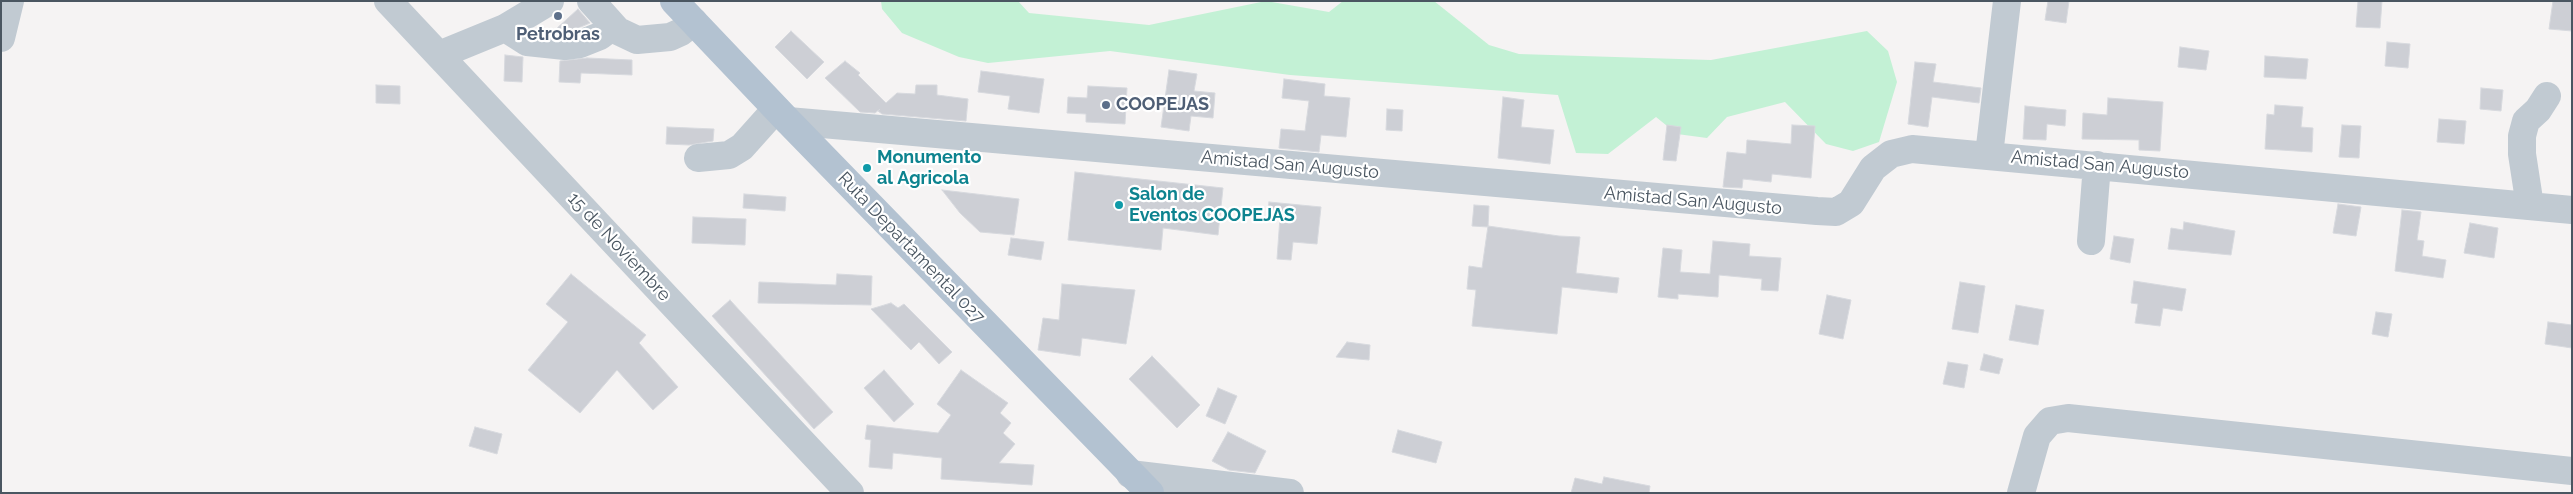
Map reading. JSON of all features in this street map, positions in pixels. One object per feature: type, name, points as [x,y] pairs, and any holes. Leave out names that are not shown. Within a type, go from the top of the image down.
[{"type":"main road","name":"Ruta Departamental 027","points":[[674,1],[782,115],[1150,493]]},
{"type":"street","points":[[1,38],[10,1]]},
{"type":"street","name":"15 de Noviembre","points":[[388,1],[850,493]]},
{"type":"street","points":[[438,55],[505,28],[550,1]]},
{"type":"street","points":[[591,1],[613,26],[628,38],[646,40],[675,34],[694,22]]},
{"type":"street","points":[[1989,155],[2007,1]]},
{"type":"street","points":[[505,28],[526,42],[536,45],[565,46],[580,44],[600,36],[613,26]]},
{"type":"street","points":[[2530,206],[2522,154],[2522,136],[2526,120],[2538,110],[2547,96]]},
{"type":"street","points":[[698,158],[729,155],[782,115]]},
{"type":"street","name":"Amistad San Augusto","points":[[782,115],[1817,212],[1836,212],[1851,204],[1873,168],[1891,154],[1912,149],[2572,210]]},
{"type":"street","points":[[2091,241],[2097,165]]},
{"type":"street","points":[[2021,493],[2037,436],[2050,421],[2068,418],[2572,470]]},
{"type":"street","points":[[1130,474],[1290,493]]},
{"type":"green space","points":[[881,1],[1018,1],[1029,13],[1149,25],[1266,1],[1329,12],[1343,1],[1434,1],[1489,45],[1519,54],[1711,60],[1867,31],[1888,51],[1897,82],[1879,142],[1853,151],[1826,144],[1785,102],[1727,117],[1707,138],[1677,134],[1656,117],[1608,154],[1576,153],[1558,95],[1290,75],[1110,51],[988,63],[959,57],[902,33],[882,9]]},
{"type":"building","points":[[2048,1],[2069,1],[2066,23],[2045,20]]},
{"type":"building","points":[[2358,1],[2382,1],[2380,28],[2356,27]]},
{"type":"building","points":[[2553,1],[2572,1],[2572,31],[2549,29]]},
{"type":"building","points":[[578,9],[590,23],[576,29],[556,29]]},
{"type":"building","points":[[791,31],[824,62],[807,79],[775,47]]},
{"type":"building","points":[[2387,42],[2410,44],[2408,68],[2385,66]]},
{"type":"building","points":[[2180,47],[2209,51],[2206,70],[2178,67]]},
{"type":"building","points":[[505,55],[523,57],[522,82],[504,81]]},
{"type":"building","points":[[2265,56],[2308,59],[2306,79],[2264,77]]},
{"type":"building","points":[[587,58],[632,60],[632,75],[581,73],[580,83],[559,82],[560,61]]},
{"type":"building","points":[[845,61],[860,73],[858,75],[886,103],[897,93],[915,94],[916,85],[937,85],[937,95],[968,99],[966,121],[882,114],[878,111],[880,109],[875,113],[860,112],[825,78]]},
{"type":"building","points":[[1915,62],[1936,64],[1933,82],[1981,88],[1979,103],[1932,97],[1928,127],[1908,124]]},
{"type":"building","points":[[1169,70],[1197,74],[1194,91],[1215,93],[1213,118],[1191,116],[1189,131],[1161,127]]},
{"type":"building","points":[[981,71],[1044,79],[1039,113],[1008,109],[1010,96],[978,92]]},
{"type":"building","points":[[1284,79],[1325,84],[1324,96],[1350,98],[1346,137],[1321,135],[1319,152],[1279,148],[1281,129],[1305,131],[1309,101],[1282,98]]},
{"type":"building","points":[[376,85],[400,86],[400,104],[376,103]]},
{"type":"building","name":"COOPEJAS","points":[[1088,86],[1127,88],[1125,124],[1086,122],[1086,114],[1067,113],[1068,97],[1087,98]]},
{"type":"building","points":[[2481,88],[2503,90],[2501,111],[2480,109]]},
{"type":"building","points":[[1503,97],[1524,100],[1521,127],[1554,130],[1550,164],[1498,158]]},
{"type":"building","points":[[2108,98],[2163,102],[2160,151],[2139,150],[2139,140],[2082,139],[2083,113],[2107,115]]},
{"type":"building","points":[[2275,105],[2303,107],[2301,127],[2313,128],[2312,152],[2265,149],[2267,114],[2274,115]]},
{"type":"building","points":[[2025,106],[2066,110],[2065,126],[2047,124],[2046,140],[2023,139]]},
{"type":"building","points":[[1387,109],[1403,110],[1402,131],[1386,130]]},
{"type":"building","points":[[2439,119],[2466,121],[2464,144],[2437,142]]},
{"type":"building","points":[[1667,125],[1681,127],[1676,161],[1663,160]]},
{"type":"building","points":[[1792,125],[1815,126],[1811,178],[1772,174],[1771,182],[1743,179],[1742,188],[1723,187],[1727,152],[1746,154],[1747,140],[1791,144]]},
{"type":"building","points":[[2342,125],[2361,126],[2359,158],[2339,157]]},
{"type":"building","points":[[667,127],[714,129],[713,141],[689,145],[666,144]]},
{"type":"building","name":"Salon de Eventos COOPEJAS","points":[[1075,172],[1223,188],[1218,235],[1163,228],[1161,250],[1068,240]]},
{"type":"building","points":[[942,190],[1019,199],[1014,235],[980,232],[960,213]]},
{"type":"building","points":[[744,194],[786,197],[785,211],[743,208]]},
{"type":"building","points":[[1269,202],[1321,207],[1317,244],[1293,242],[1291,260],[1277,259],[1280,217],[1267,215]]},
{"type":"building","points":[[2338,204],[2361,207],[2356,236],[2333,233]]},
{"type":"building","points":[[1474,205],[1489,206],[1488,227],[1472,226]]},
{"type":"building","points":[[2402,210],[2421,212],[2417,240],[2424,241],[2422,256],[2446,260],[2443,278],[2395,271]]},
{"type":"building","points":[[693,217],[746,219],[745,245],[692,243]]},
{"type":"building","points":[[2184,222],[2235,231],[2231,255],[2168,249],[2171,228],[2183,230]]},
{"type":"building","points":[[2470,223],[2498,228],[2494,258],[2464,253]]},
{"type":"building","points":[[1488,226],[1559,236],[1580,237],[1576,273],[1619,278],[1617,293],[1562,287],[1557,334],[1472,326],[1476,290],[1467,289],[1469,266],[1482,268]]},
{"type":"building","points":[[2114,236],[2134,239],[2130,263],[2110,259]]},
{"type":"building","points":[[1011,238],[1044,242],[1041,260],[1008,255]]},
{"type":"building","points":[[1713,241],[1750,244],[1749,256],[1781,258],[1778,291],[1761,290],[1762,279],[1719,275],[1718,297],[1678,294],[1678,299],[1658,297],[1663,248],[1682,250],[1680,272],[1710,274]]},
{"type":"building","points":[[571,274],[646,335],[639,343],[678,387],[653,410],[617,370],[580,413],[528,370],[568,322],[546,304]]},
{"type":"building","points":[[837,274],[872,276],[871,305],[758,303],[759,282],[836,285]]},
{"type":"building","points":[[2134,281],[2186,289],[2182,311],[2163,308],[2160,326],[2135,323],[2138,304],[2131,303]]},
{"type":"building","points":[[1960,282],[1985,286],[1978,333],[1952,329]]},
{"type":"building","points":[[1062,284],[1135,290],[1126,344],[1082,338],[1080,356],[1038,350],[1043,318],[1059,320]]},
{"type":"building","points":[[1827,295],[1851,300],[1843,339],[1819,334]]},
{"type":"building","points":[[730,300],[833,412],[814,429],[712,316]]},
{"type":"building","points":[[891,303],[898,308],[904,304],[952,352],[939,364],[919,342],[911,350],[871,309]]},
{"type":"building","points":[[2016,305],[2044,310],[2038,345],[2009,340]]},
{"type":"building","points":[[2376,312],[2392,314],[2388,337],[2372,334]]},
{"type":"building","points":[[2548,322],[2572,325],[2572,348],[2545,344]]},
{"type":"building","points":[[1347,342],[1370,345],[1369,360],[1336,357]]},
{"type":"building","points":[[1984,354],[2003,359],[1999,374],[1980,370]]},
{"type":"building","points":[[1152,356],[1200,405],[1177,428],[1129,379]]},
{"type":"building","points":[[1948,362],[1968,365],[1964,388],[1943,384]]},
{"type":"building","points":[[884,370],[914,404],[894,422],[864,388]]},
{"type":"building","points":[[961,370],[1008,403],[1000,413],[1011,423],[1003,433],[1015,444],[999,463],[1034,465],[1032,485],[941,479],[942,458],[893,453],[892,469],[869,467],[871,440],[865,439],[867,425],[938,433],[951,415],[937,404]]},
{"type":"building","points":[[1218,388],[1237,396],[1225,424],[1206,416]]},
{"type":"building","points":[[475,427],[502,434],[497,454],[469,446]]},
{"type":"building","points":[[1398,430],[1442,442],[1436,463],[1392,452]]},
{"type":"building","points":[[1228,432],[1266,451],[1255,473],[1229,470],[1212,461]]},
{"type":"building","points":[[1604,477],[1650,486],[1649,493],[1571,493],[1575,478],[1602,484]]},
{"type":"place","name":"Petrobras","points":[[558,16]]},
{"type":"place","name":"COOPEJAS","points":[[1106,105]]},
{"type":"place","name":"Monumento al Agricola","points":[[867,168]]},
{"type":"place","name":"Salon de Eventos COOPEJAS","points":[[1119,205]]}]
